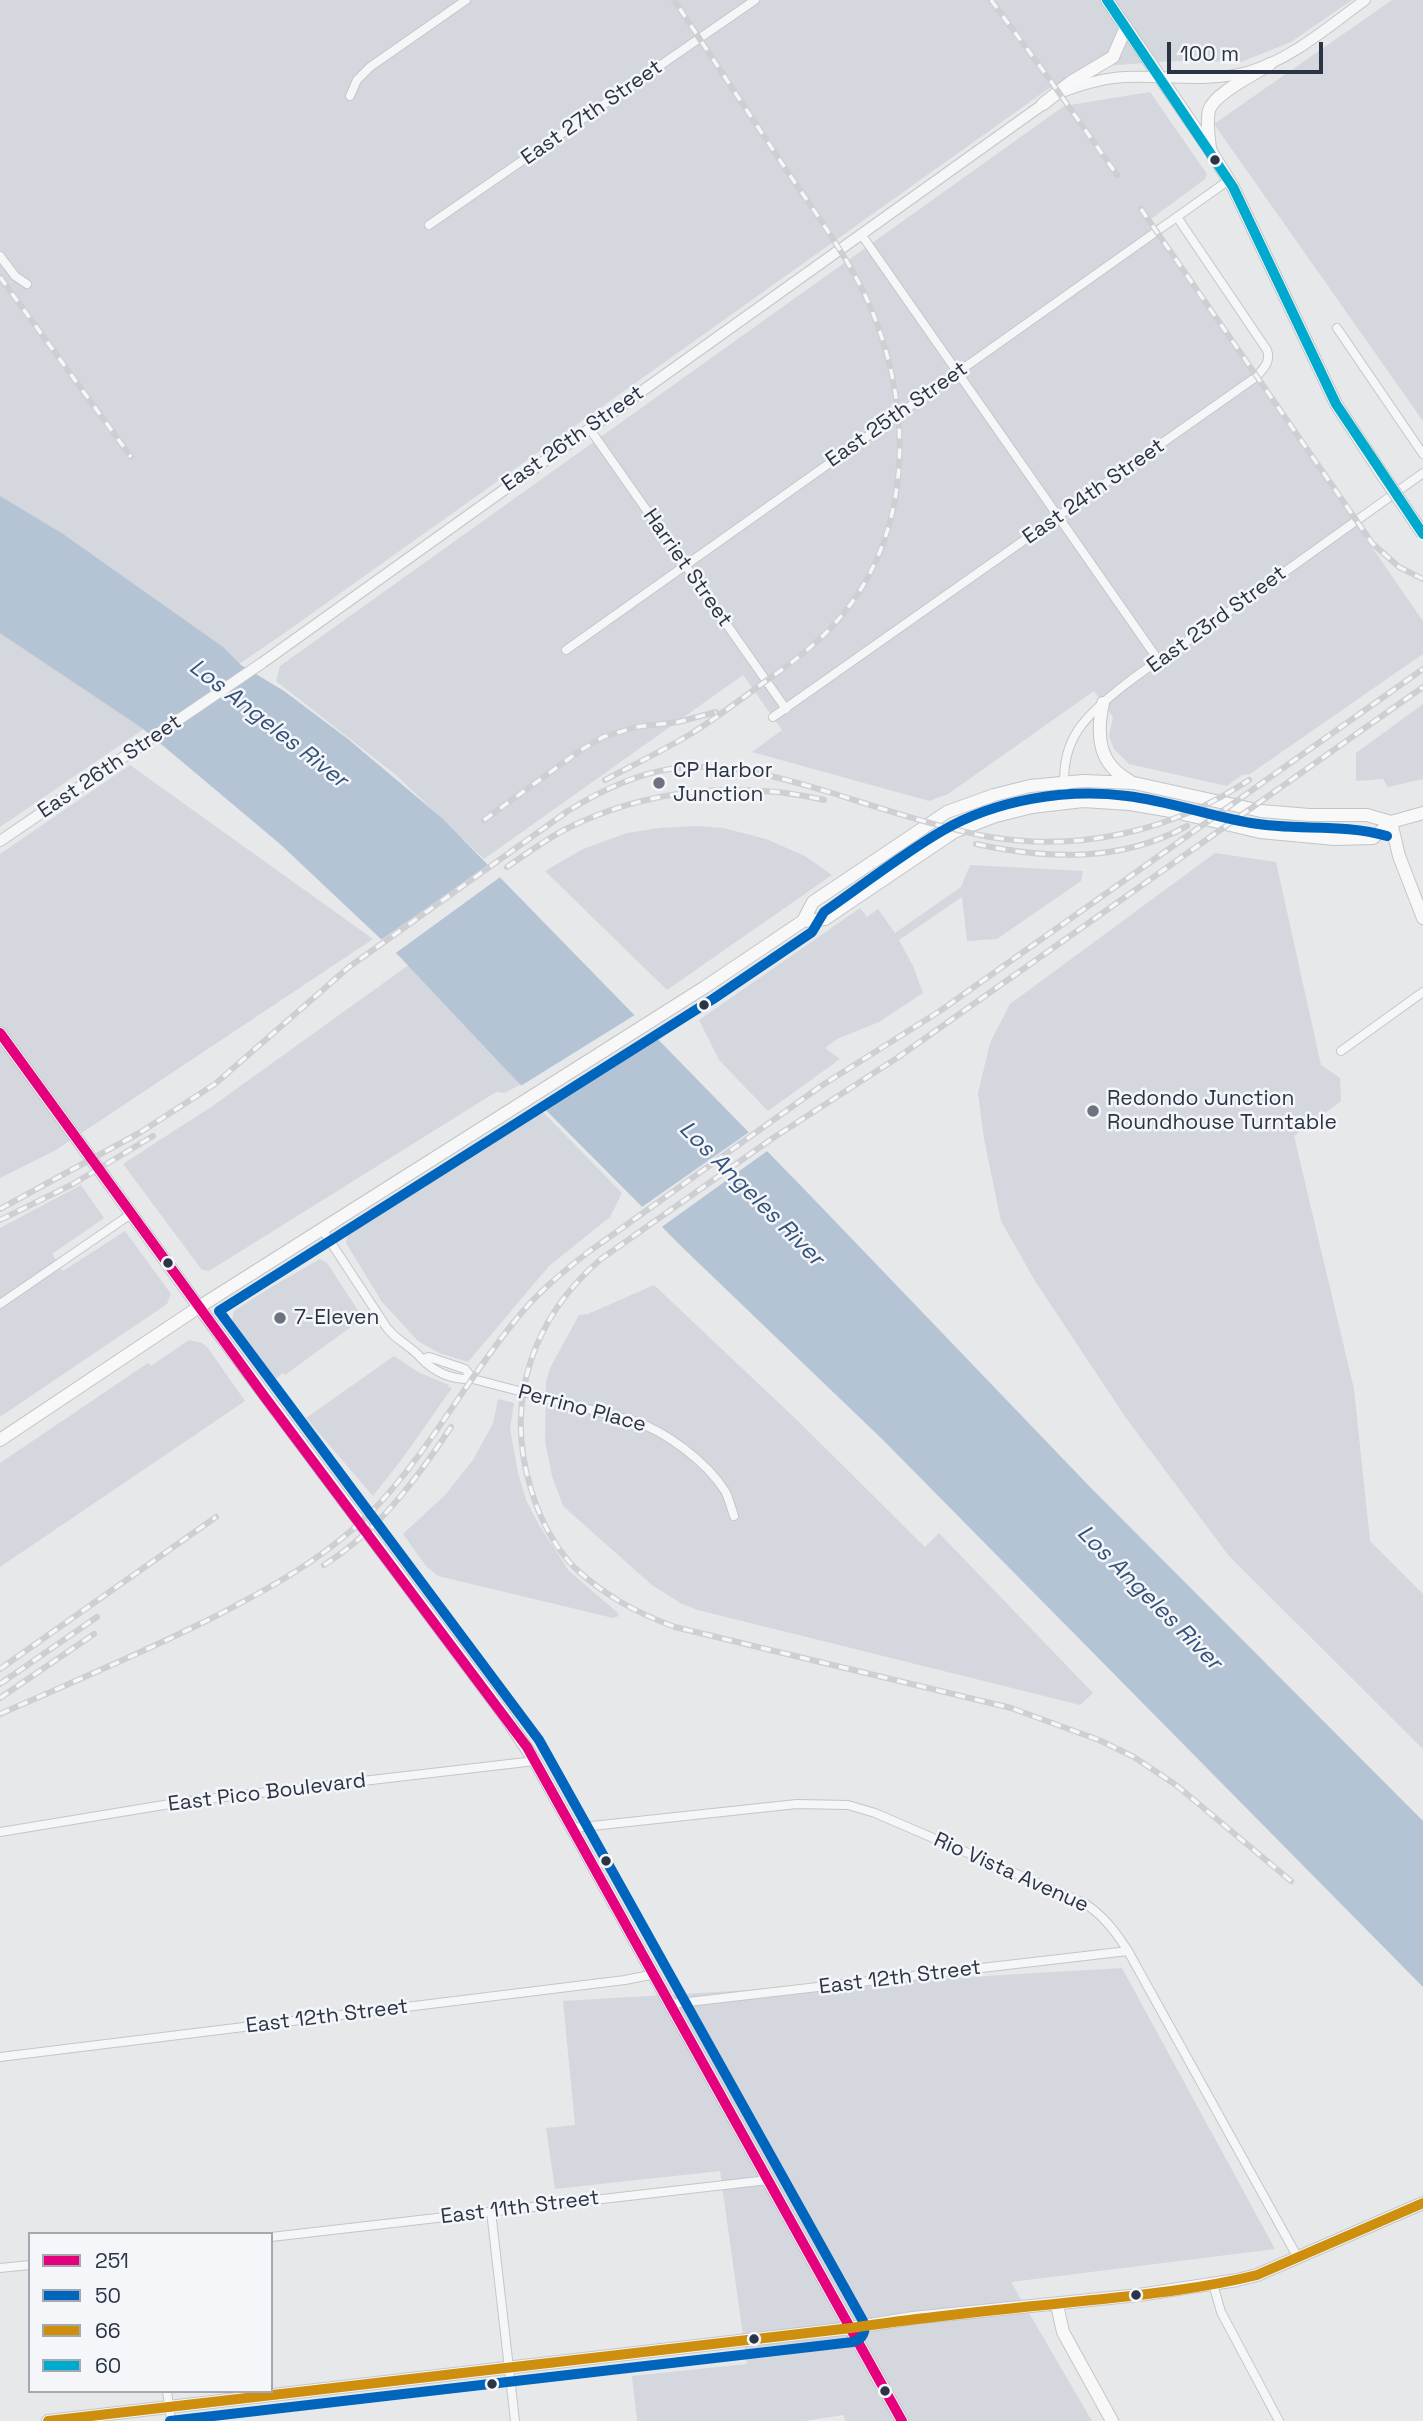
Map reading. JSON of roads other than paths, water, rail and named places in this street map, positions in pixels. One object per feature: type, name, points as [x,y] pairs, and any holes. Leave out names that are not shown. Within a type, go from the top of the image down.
[{"type":"main road","points":[[1107,0],[1229,180],[1253,225],[1336,404],[1423,534]]},
{"type":"main road","points":[[1044,104],[1071,82],[1113,57],[1126,27]]},
{"type":"main road","points":[[1210,150],[1208,116],[1212,104],[1270,64]]},
{"type":"main road","points":[[1103,704],[1098,734],[1102,753],[1114,770],[1134,783]]},
{"type":"main road","points":[[803,921],[813,902],[947,812],[1012,790],[1064,782],[1134,783],[1261,811],[1309,815],[1367,815],[1391,822]]},
{"type":"main road","points":[[0,1440],[199,1307],[666,1012],[803,921],[825,919],[954,832],[1005,813],[1065,802],[1130,804],[1261,832],[1335,839],[1373,838],[1391,822],[1423,813]]},
{"type":"main road","points":[[1391,822],[1399,856],[1423,918]]},
{"type":"main road","points":[[0,1033],[199,1307],[536,1761],[902,2421]]},
{"type":"main road","points":[[48,2421],[170,2414],[508,2368],[851,2329],[913,2318],[1057,2305],[1213,2284],[1257,2275],[1423,2203]]},
{"type":"main road","points":[[1057,2305],[1063,2332],[1111,2421]]},
{"type":"street","points":[[350,96],[357,80],[370,67],[466,0]]},
{"type":"street","name":"East 27th Street","points":[[429,225],[755,0]]},
{"type":"street","points":[[1160,77],[1216,77],[1270,64],[1365,0]]},
{"type":"street","name":"East 26th Street","points":[[0,841],[262,663],[1059,93],[1105,79],[1160,77]]},
{"type":"street","name":"East 25th Street","points":[[566,650],[1229,180]]},
{"type":"street","name":"East 24th Street","points":[[773,717],[1256,377],[1269,360],[1267,350],[1177,217]]},
{"type":"street","points":[[861,234],[1158,661]]},
{"type":"street","points":[[0,256],[15,276],[27,284]]},
{"type":"street","points":[[1336,328],[1423,454]]},
{"type":"street","name":"Harriet Street","points":[[589,428],[786,709]]},
{"type":"street","name":"East 23rd Street","points":[[1065,802],[1064,763],[1067,751],[1079,729],[1103,704],[1158,661],[1423,473]]},
{"type":"street","points":[[1341,1051],[1423,992]]},
{"type":"street","points":[[0,1304],[131,1214]]},
{"type":"street","name":"Perrino Place","points":[[322,1229],[383,1324],[399,1342],[422,1359],[429,1357],[465,1370],[473,1379],[658,1430],[691,1455],[724,1489],[734,1516]]},
{"type":"street","name":"East Pico Boulevard","points":[[0,1832],[182,1802],[536,1761]]},
{"type":"street","name":"Rio Vista Avenue","points":[[573,1828],[797,1804],[848,1805],[875,1813],[1084,1903],[1112,1926],[1128,1951],[1298,2258]]},
{"type":"street","name":"East 12th Street","points":[[671,2004],[1128,1951]]},
{"type":"street","name":"East 12th Street","points":[[0,2057],[625,1980],[655,1974]]},
{"type":"street","name":"East 11th Street","points":[[273,2237],[768,2180]]},
{"type":"street","points":[[491,2211],[515,2421]]},
{"type":"street","points":[[0,2268],[28,2265]]},
{"type":"street","points":[[1213,2284],[1221,2312],[1279,2421]]},
{"type":"street","points":[[167,2393],[170,2414]]},
{"type":"water","name":"Los Angeles River","points":[[0,496],[63,534],[223,647],[241,665],[284,691],[348,739],[443,819],[1091,1488],[1423,1821],[1423,1987],[883,1440],[683,1248],[512,1076],[400,957],[280,844],[142,728],[0,633]]},
{"type":"railway","points":[[605,780],[708,723],[792,662],[828,631],[863,586],[882,547],[894,506],[899,463],[898,420],[892,376],[864,293],[835,242],[674,0]]},
{"type":"railway","points":[[991,0],[1117,175]]},
{"type":"railway","points":[[1141,209],[1372,543],[1399,567],[1423,579]]},
{"type":"railway","points":[[0,277],[131,457]]},
{"type":"railway","points":[[0,1714],[208,1620],[254,1596],[319,1556],[378,1505],[414,1461],[522,1312],[577,1261],[821,1086],[940,1011],[1423,669]]},
{"type":"railway","points":[[1291,1881],[1176,1785],[1134,1757],[1099,1740],[1011,1708],[675,1627],[635,1610],[610,1595],[567,1560],[538,1510],[523,1457],[523,1394],[541,1335],[577,1282],[601,1259],[773,1138],[897,1058],[1423,687]]},
{"type":"railway","points":[[484,820],[603,737],[636,727],[678,722],[716,712]]},
{"type":"railway","points":[[0,1209],[141,1132],[215,1084],[349,967],[568,811],[630,780],[670,769],[732,769],[792,781],[970,833],[1024,841],[1058,842],[1092,839],[1157,824],[1189,813],[1249,780]]},
{"type":"railway","points":[[507,867],[566,829],[597,815],[660,797],[693,792],[759,790],[824,800]]},
{"type":"railway","points":[[976,844],[1056,855],[1110,852],[1136,847],[1187,826]]},
{"type":"railway","points":[[0,1220],[73,1184],[153,1136]]},
{"type":"railway","points":[[324,1565],[362,1536],[395,1503],[451,1427]]},
{"type":"railway","points":[[0,1669],[216,1517]]},
{"type":"railway","points":[[0,1684],[97,1617]]},
{"type":"railway","points":[[0,1698],[94,1634]]},
{"type":"place","name":"CP Harbor Junction","points":[[659,783]]},
{"type":"place","name":"Redondo Junction Roundhouse Turntable","points":[[1093,1111]]},
{"type":"place","name":"7-Eleven","points":[[280,1318]]}]
